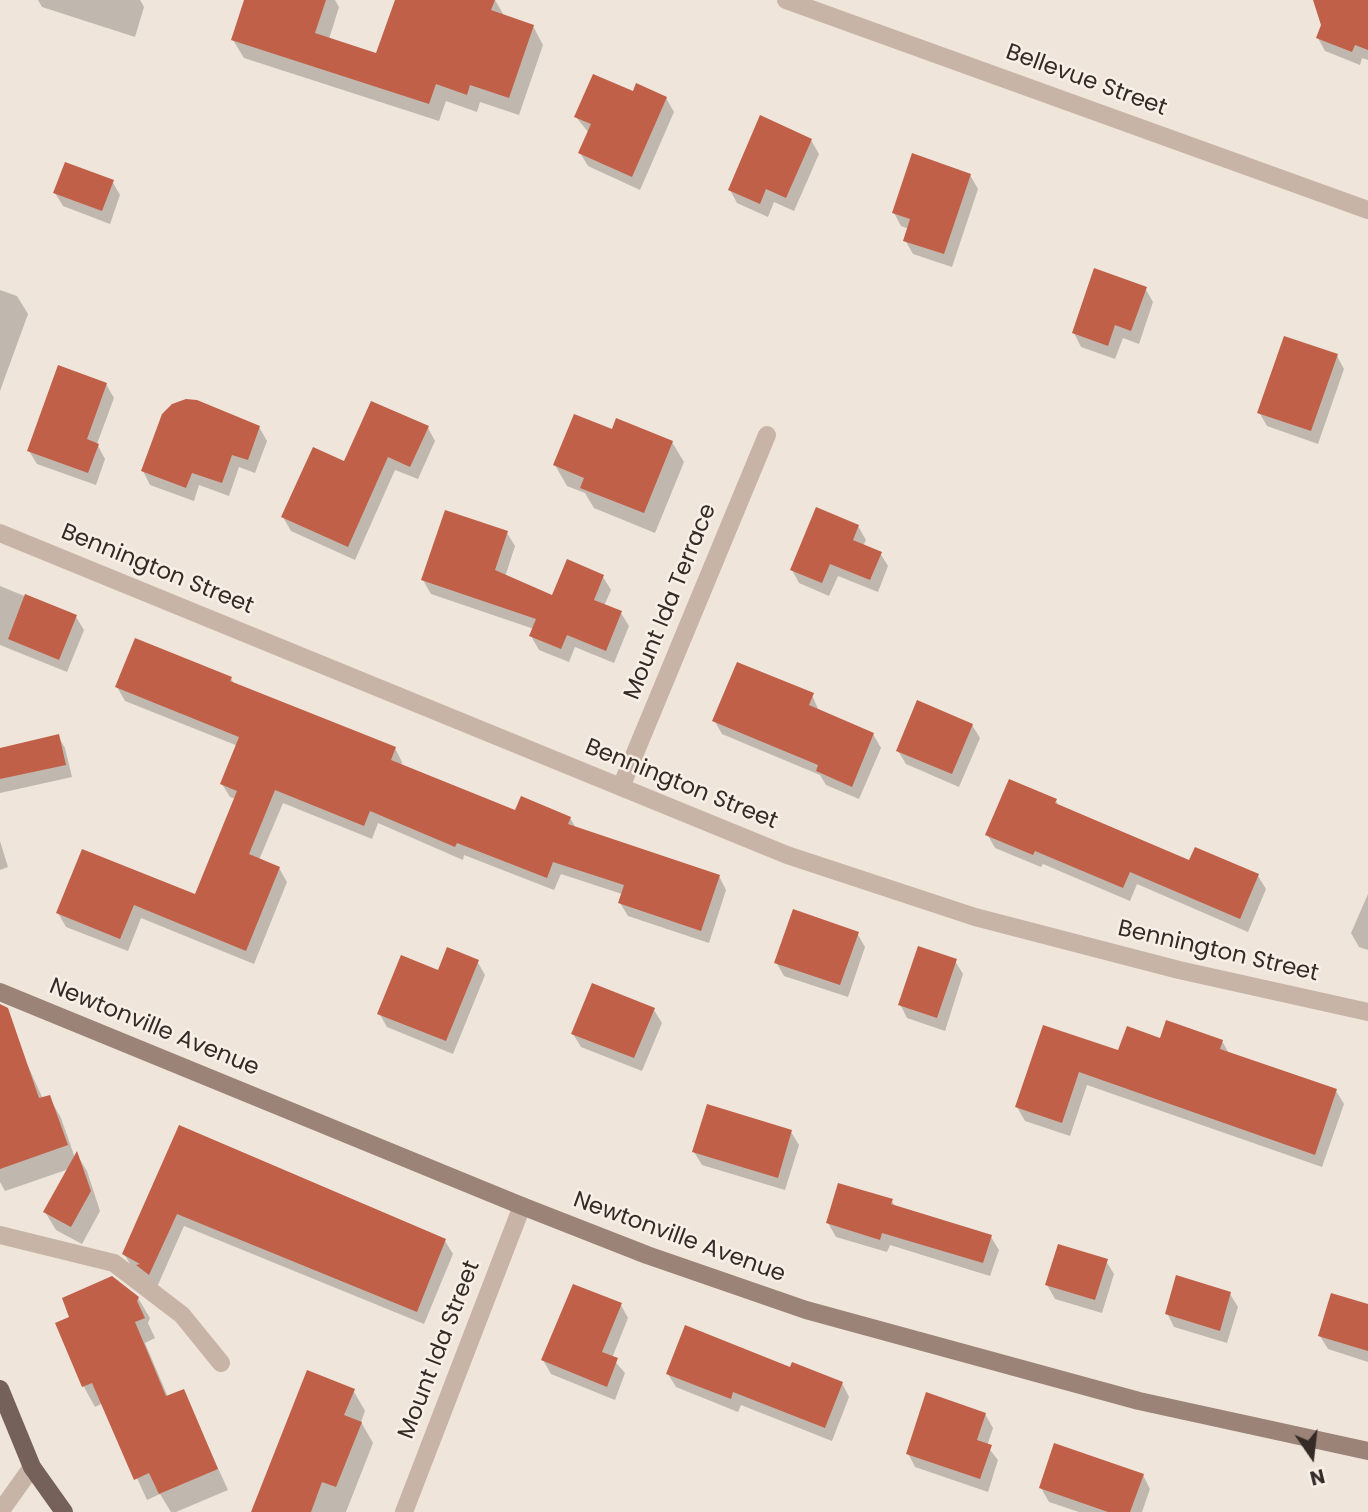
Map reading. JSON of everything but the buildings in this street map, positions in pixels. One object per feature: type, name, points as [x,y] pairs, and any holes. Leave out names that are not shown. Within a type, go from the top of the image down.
[{"type":"main road","name":"Newtonville Avenue","points":[[0,992],[647,1255],[820,1313],[1139,1401],[1368,1451]]},
{"type":"main road","points":[[0,1389],[32,1467],[64,1512]]},
{"type":"street","name":"Bellevue Street","points":[[786,0],[1368,210]]},
{"type":"street","name":"Mount Ida Terrace","points":[[621,787],[767,435]]},
{"type":"street","name":"Bennington Street","points":[[0,533],[788,855],[975,917],[1179,970],[1368,1012]]},
{"type":"street","name":"Mount Ida Street","points":[[404,1512],[522,1206]]},
{"type":"street","points":[[0,1236],[114,1263],[182,1315],[221,1363]]},
{"type":"street","points":[[0,1512],[32,1467]]}]
